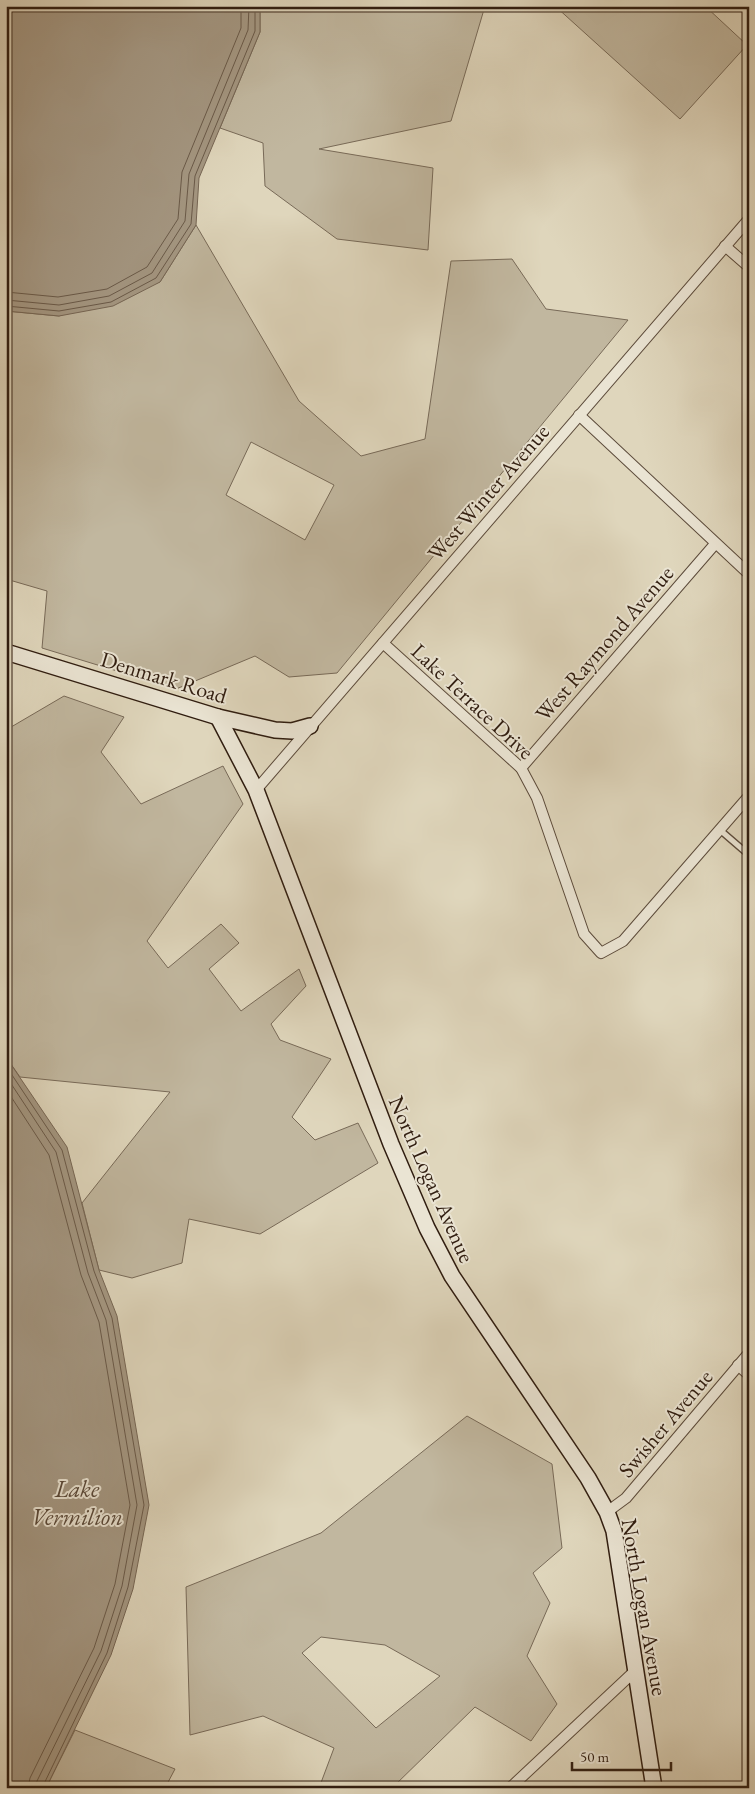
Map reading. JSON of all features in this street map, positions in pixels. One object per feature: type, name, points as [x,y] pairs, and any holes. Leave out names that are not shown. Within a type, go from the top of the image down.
[{"type":"street","name":"West Winter Avenue","points":[[256,790],[749,219]]},
{"type":"street","points":[[725,246],[749,267]]},
{"type":"street","points":[[579,415],[749,574]]},
{"type":"street","name":"West Raymond Avenue","points":[[521,768],[715,544]]},
{"type":"street","name":"Lake Terrace Drive","points":[[384,643],[521,768],[536,798],[584,934],[602,953],[623,941],[720,830]]},
{"type":"street","name":"Denmark Road","points":[[6,652],[218,717],[292,732],[310,726]]},
{"type":"street","name":"North Logan Avenue","points":[[218,717],[256,790],[384,1126],[427,1228],[452,1276],[588,1478],[607,1512],[614,1531],[654,1788]]},
{"type":"street","points":[[720,830],[749,796]]},
{"type":"street","name":"Swisher Avenue","points":[[607,1512],[626,1498],[749,1354]]},
{"type":"street","points":[[738,1365],[749,1375]]},
{"type":"street","points":[[510,1788],[636,1670]]},
{"type":"lane","points":[[720,830],[749,855]]},
{"type":"shaded area","points":[[260,6],[485,6],[451,121],[319,149],[433,168],[428,250],[337,239],[265,186],[263,143],[220,128],[260,32]]},
{"type":"shaded area","points":[[555,6],[705,6],[747,45],[680,119]]},
{"type":"shaded area","points":[[196,225],[299,401],[361,456],[425,439],[451,261],[512,259],[546,309],[628,320],[337,673],[289,677],[255,656],[176,689],[42,648],[47,591],[6,579],[6,311],[59,316],[160,282]],"holes":[[[251,442],[334,485],[305,540],[226,495]]]},
{"type":"shaded area","points":[[64,696],[124,717],[101,752],[141,804],[223,766],[243,804],[147,941],[168,968],[221,924],[239,943],[209,969],[241,1011],[299,969],[306,986],[271,1024],[280,1040],[331,1059],[292,1117],[315,1140],[358,1123],[378,1163],[260,1234],[189,1219],[182,1263],[132,1278],[99,1270],[82,1203],[170,1092],[20,1077],[6,1057],[6,730]]},
{"type":"shaded area","points":[[467,1416],[552,1464],[562,1548],[533,1573],[550,1603],[527,1656],[557,1704],[531,1741],[475,1707],[392,1788],[319,1788],[334,1748],[263,1716],[190,1735],[186,1587],[321,1533]],"holes":[[[321,1637],[385,1645],[440,1676],[376,1728],[302,1653]]]},
{"type":"shaded area","points":[[75,1730],[175,1769],[165,1788],[46,1788]]},
{"type":"water","points":[[6,6],[260,6],[260,32],[199,178],[196,225],[160,282],[113,306],[59,316],[6,311]]},
{"type":"water","name":"Lake Vermilion","points":[[6,1057],[67,1147],[99,1270],[117,1316],[149,1505],[133,1589],[111,1655],[46,1788],[6,1788]]}]
